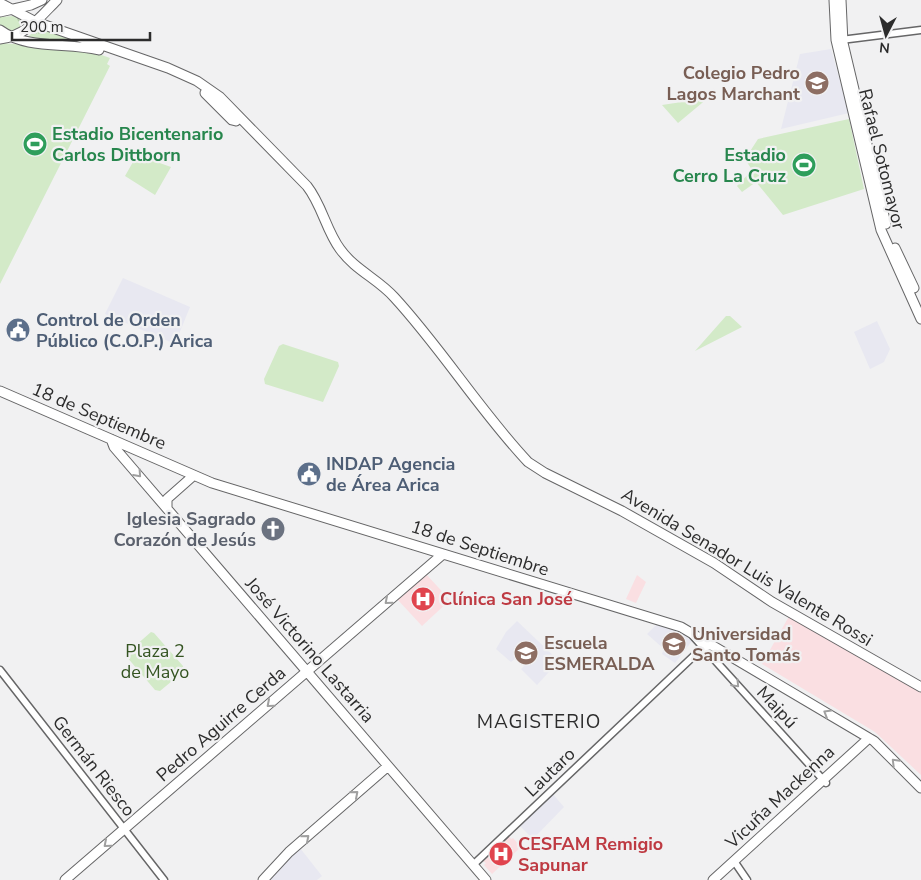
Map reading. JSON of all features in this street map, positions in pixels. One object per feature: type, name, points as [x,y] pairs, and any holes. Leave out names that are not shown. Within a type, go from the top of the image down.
[{"type":"main road","points":[[0,12],[42,0]]},
{"type":"main road","points":[[0,39],[12,38],[26,31],[57,0]]},
{"type":"main road","name":"Rafael Sotomayor","points":[[834,0],[839,40],[881,230],[921,318]]},
{"type":"main road","name":"Rafael Sotomayor","points":[[841,0],[839,40],[886,227],[921,304]]},
{"type":"main road","name":"Avenida Senador Luis Valente Rossi","points":[[0,3],[11,10],[56,30],[181,73],[214,93],[307,186],[334,240],[344,254],[356,267],[393,294],[528,462],[545,473],[622,511],[714,563],[772,602],[921,687]]},
{"type":"main road","points":[[49,8],[46,16],[47,21],[56,30]]},
{"type":"main road","points":[[0,30],[12,38]]},
{"type":"main road","name":"Avenida Senador Luis Valente Rossi","points":[[12,38],[27,42],[79,45],[164,71],[193,84],[214,100],[232,120],[242,122]]},
{"type":"main road","name":"18 de Septiembre","points":[[0,391],[193,476],[686,629],[871,739],[921,788]]},
{"type":"main road","name":"José Victorino Lastarria","points":[[111,440],[114,447],[486,880]]},
{"type":"main road","points":[[167,507],[168,498],[193,476]]},
{"type":"main road","points":[[425,569],[429,559],[429,549]]},
{"type":"main road","name":"Pedro Aguirre Cerda","points":[[65,880],[443,554]]},
{"type":"main road","name":"Vicuña Mackenna","points":[[713,880],[736,863],[871,739]]},
{"type":"main road","points":[[263,880],[289,852],[388,766]]},
{"type":"main road","name":"Vicuña Mackenna","points":[[722,880],[736,863]]},
{"type":"street","points":[[839,40],[921,30]]},
{"type":"street","name":"Maipú","points":[[686,629],[824,781]]},
{"type":"street","points":[[703,648],[716,647]]},
{"type":"street","name":"Lautaro","points":[[473,865],[703,648]]},
{"type":"street","name":"Germán Riesco","points":[[0,670],[164,880]]},
{"type":"street","points":[[736,863],[748,880]]},
{"type":"shaded area","name":"Colegio Pedro Lagos Marchant","points":[[831,49],[849,113],[781,129],[800,54]]},
{"type":"shaded area","points":[[123,278],[190,307],[175,344],[105,314]]},
{"type":"shaded area","points":[[877,321],[890,349],[884,362],[870,369],[854,332]]},
{"type":"shaded area","name":"Clínica San José","points":[[425,573],[450,600],[422,626],[397,599]]},
{"type":"shaded area","points":[[637,575],[646,582],[636,603],[626,599]]},
{"type":"shaded area","points":[[792,611],[921,687],[921,775],[875,732],[762,664]]},
{"type":"shaded area","name":"Escuela ESMERALDA","points":[[517,621],[559,661],[537,685],[521,669],[524,666],[516,658],[511,662],[496,649],[506,632]]},
{"type":"shaded area","name":"Universidad Santo Tomás","points":[[658,623],[678,631],[692,641],[675,663],[662,654],[664,649],[647,634]]},
{"type":"shaded area","points":[[552,793],[564,807],[533,839],[520,826]]},
{"type":"shaded area","name":"CESFAM Remigio Sapunar","points":[[508,834],[521,847],[492,874],[484,865],[486,863],[481,860]]},
{"type":"shaded area","points":[[300,848],[322,876],[317,880],[268,880]]},
{"type":"green space","points":[[13,16],[27,22],[27,26],[14,32],[0,27],[0,17]]},
{"type":"green space","points":[[39,28],[85,43],[85,44],[26,38]]},
{"type":"green space","name":"Estadio Bicentenario Carlos Dittborn","points":[[0,43],[85,49],[110,58],[107,64],[110,66],[0,284]]},
{"type":"green space","points":[[708,98],[678,123],[662,105]]},
{"type":"green space","name":"Estadio Cerro La Cruz","points":[[849,119],[864,189],[783,215],[756,182],[742,192],[737,186],[752,170],[745,159],[758,139]]},
{"type":"green space","points":[[137,155],[171,167],[155,195],[125,176]]},
{"type":"green space","points":[[726,316],[730,316],[742,327],[695,351]]},
{"type":"green space","points":[[283,344],[338,362],[339,366],[323,402],[265,384],[264,379],[279,346]]},
{"type":"green space","name":"Plaza 2 de Mayo","points":[[151,632],[183,666],[184,671],[160,691],[155,690],[126,656]]},
{"type":"place","name":"Colegio Pedro Lagos Marchant","points":[[817,83]]},
{"type":"place","name":"Estadio Bicentenario Carlos Dittborn","points":[[35,144]]},
{"type":"place","name":"Estadio Cerro La Cruz","points":[[804,165]]},
{"type":"place","name":"Control de Orden Público (C.O.P.) Arica","points":[[18,330]]},
{"type":"place","name":"INDAP Agencia de Área Arica","points":[[309,474]]},
{"type":"place","name":"Iglesia Sagrado Corazón de Jesús","points":[[273,529]]},
{"type":"place","name":"Clínica San José","points":[[423,599]]},
{"type":"place","name":"Universidad Santo Tomás","points":[[674,644]]},
{"type":"place","name":"Escuela ESMERALDA","points":[[526,653]]},
{"type":"place","name":"CESFAM Remigio Sapunar","points":[[501,854]]},
{"type":"district","name":"MAGISTERIO","points":[[539,721]]}]
